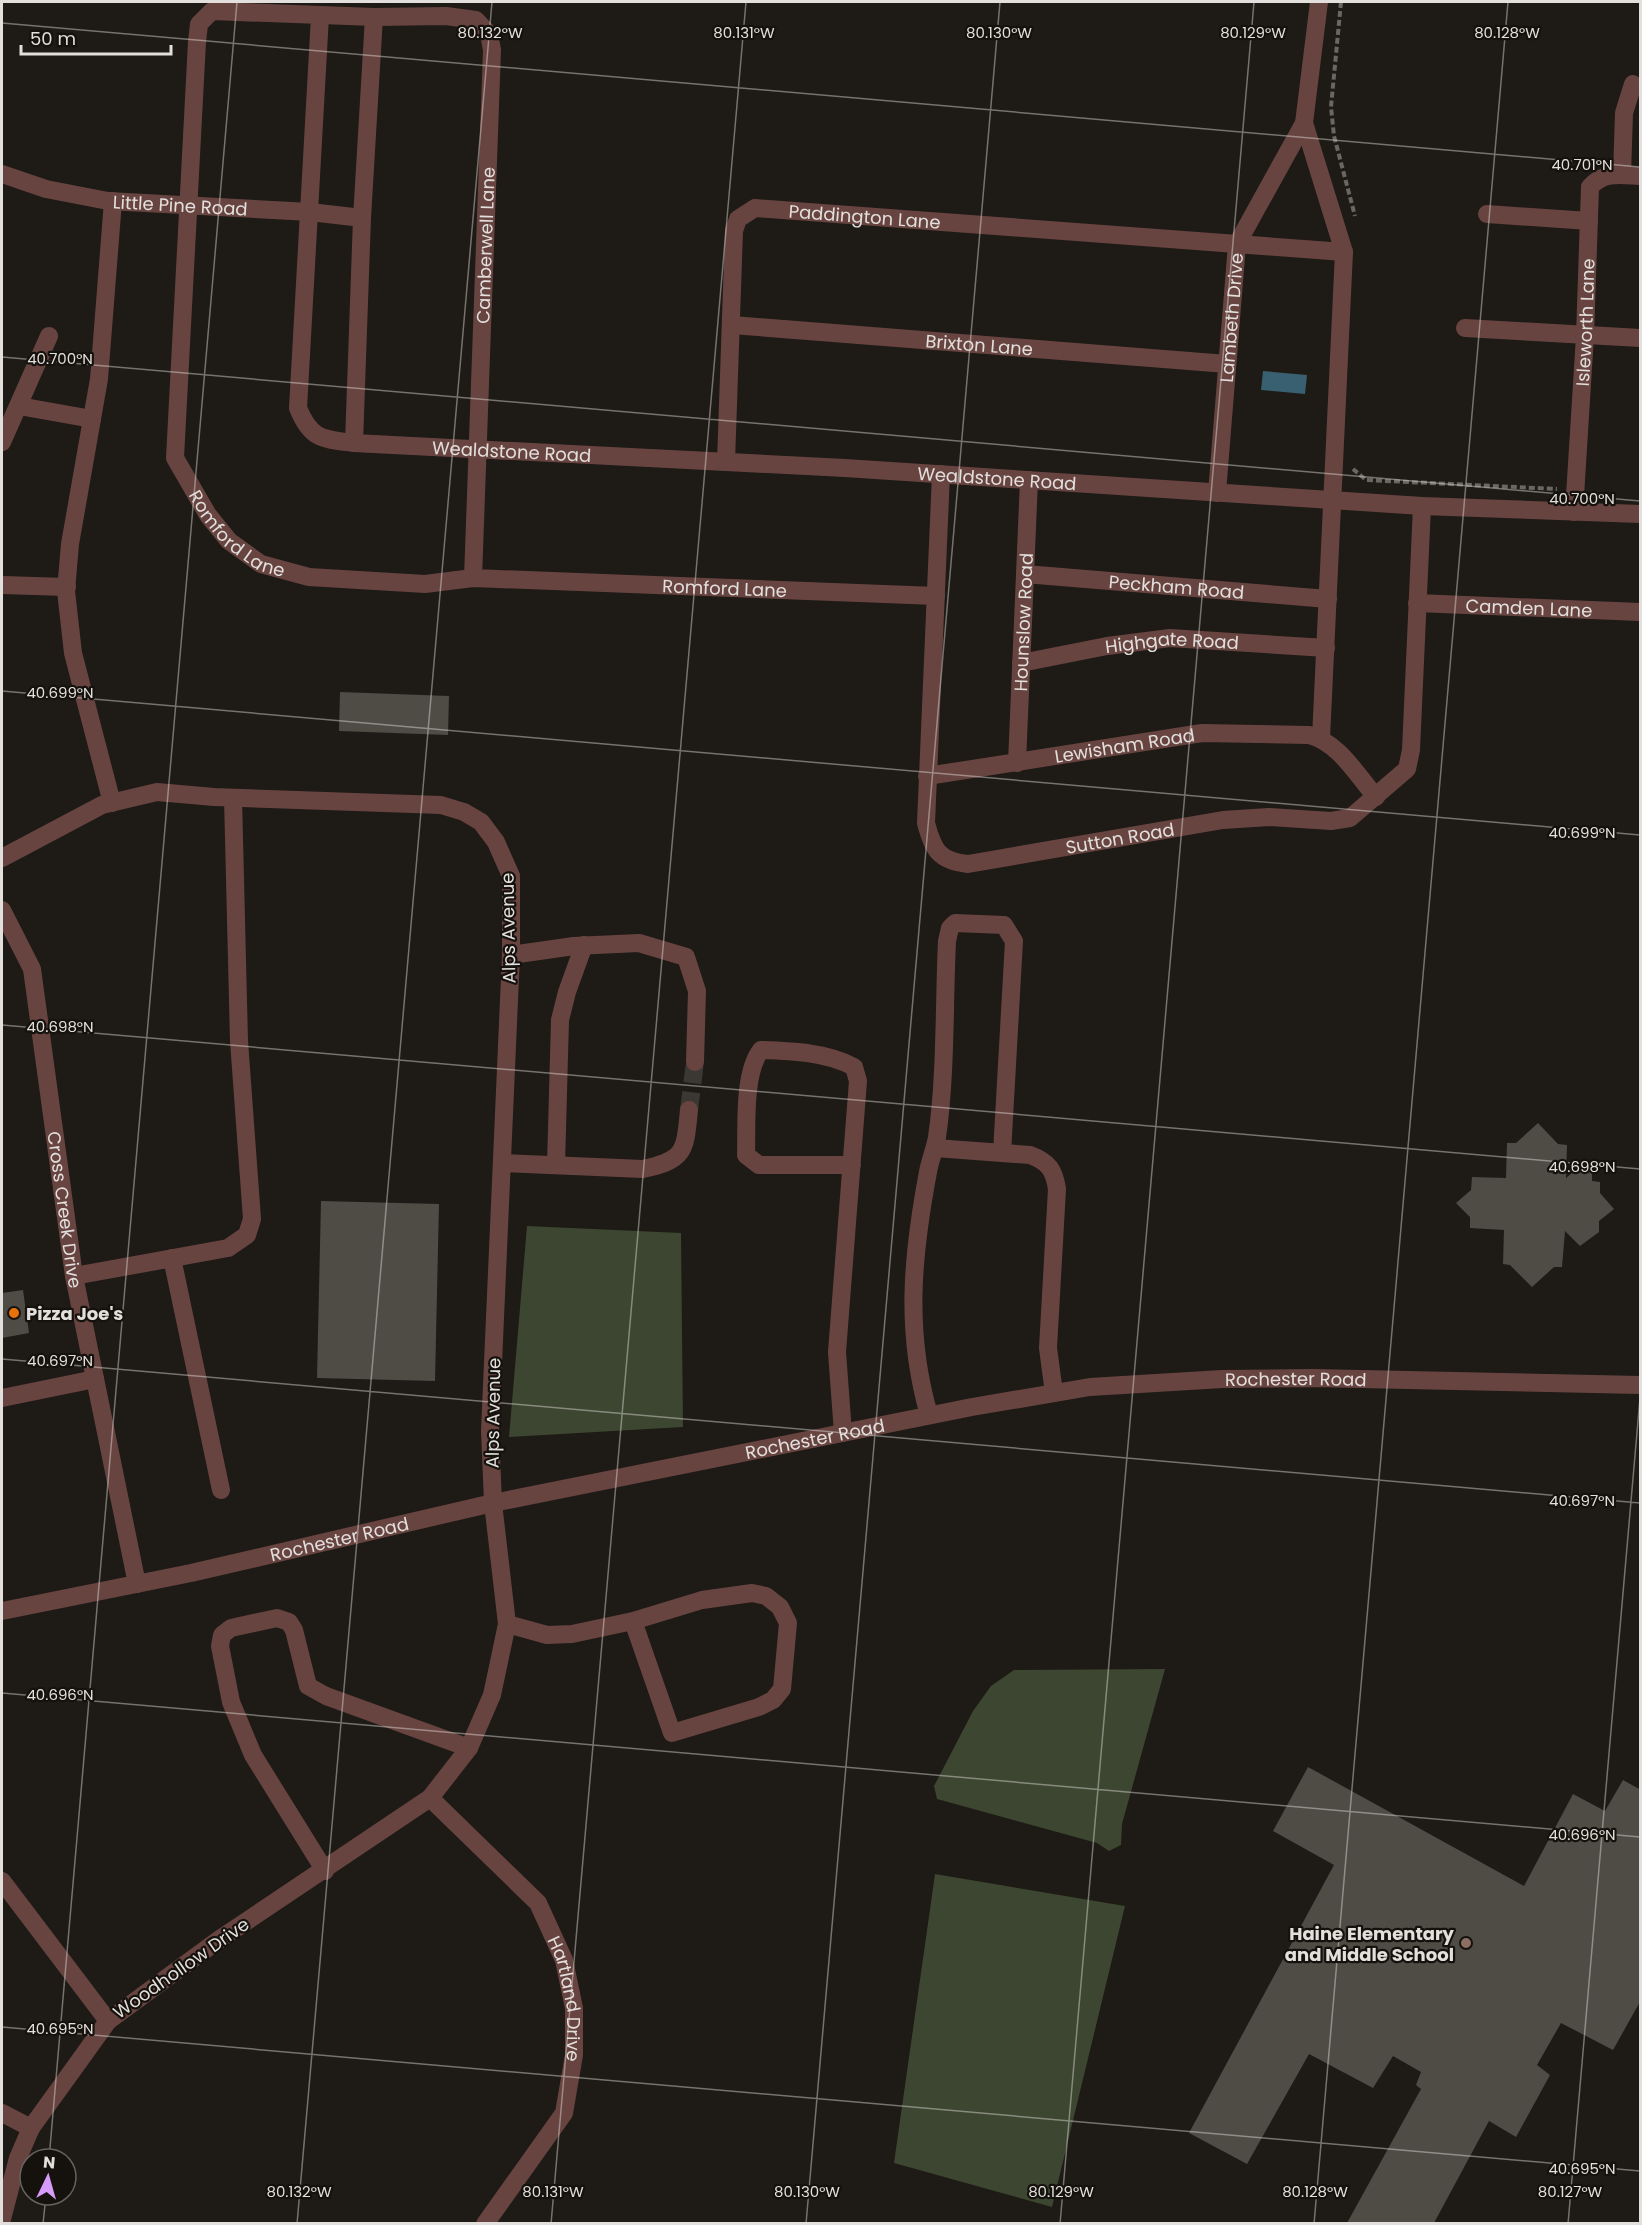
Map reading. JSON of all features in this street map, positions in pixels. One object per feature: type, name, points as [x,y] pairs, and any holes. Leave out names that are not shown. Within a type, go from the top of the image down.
[{"type":"street","name":"Lambeth Drive","points":[[1217,493],[1237,244],[1304,123],[1319,2]]},
{"type":"street","name":"Romford Lane","points":[[374,17],[238,10],[212,11],[199,24],[175,458],[208,514],[229,542],[261,564],[309,577],[425,584],[473,578],[936,596]]},
{"type":"street","name":"Wealdstone Road","points":[[320,16],[298,408],[304,423],[319,438],[354,443],[941,474],[1333,501],[1641,514]]},
{"type":"street","name":"Camberwell Lane","points":[[374,17],[446,16],[476,20],[489,34],[492,50],[473,578]]},
{"type":"street","points":[[354,443],[362,218],[374,17]]},
{"type":"street","points":[[1622,175],[1624,113],[1633,84]]},
{"type":"street","name":"Lambeth Drive","points":[[1304,123],[1344,252],[1333,501]]},
{"type":"street","name":"Little Pine Road","points":[[2,174],[46,189],[113,201],[310,212],[362,218]]},
{"type":"street","name":"Isleworth Lane","points":[[1574,512],[1585,336],[1590,187],[1598,178],[1622,175],[1641,176]]},
{"type":"street","points":[[112,803],[73,653],[67,587],[69,544],[99,379],[113,201]]},
{"type":"street","name":"Paddington Lane","points":[[726,462],[734,231],[738,219],[755,208],[1344,252]]},
{"type":"street","points":[[1486,214],[1589,221]]},
{"type":"street","name":"Brixton Lane","points":[[732,325],[1227,364]]},
{"type":"street","points":[[1465,328],[1641,338]]},
{"type":"street","points":[[2,442],[49,336]]},
{"type":"street","points":[[19,406],[92,419]]},
{"type":"street","name":"Sutton Road","points":[[941,474],[926,823],[930,838],[939,854],[952,862],[968,864],[1222,820],[1269,817],[1331,821],[1350,818],[1407,769],[1422,506]]},
{"type":"street","name":"Hounslow Road","points":[[1017,763],[1029,480]]},
{"type":"street","points":[[1333,501],[1321,738],[1332,746],[1376,797]]},
{"type":"street","name":"Peckham Road","points":[[1025,574],[1328,599]]},
{"type":"street","points":[[2,585],[67,587]]},
{"type":"street","name":"Camden Lane","points":[[1417,603],[1641,612]]},
{"type":"street","name":"Highgate Road","points":[[1021,663],[1107,646],[1170,638],[1326,648]]},
{"type":"street","name":"Lewisham Road","points":[[927,776],[1216,732],[1321,738]]},
{"type":"street","name":"Alps Avenue","points":[[2,858],[50,831],[112,803],[157,792],[233,798],[441,805],[464,812],[481,822],[506,859],[511,876],[511,955],[490,1431],[493,1503]]},
{"type":"street","points":[[74,1276],[228,1248],[247,1235],[252,1219],[239,1041],[233,798]]},
{"type":"street","name":"Cross Creek Drive","points":[[2,910],[32,969],[74,1276],[137,1584]]},
{"type":"street","points":[[929,1415],[918,1377],[913,1341],[913,1277],[928,1170],[935,1148],[939,1117],[947,941],[950,928],[955,922],[1004,925],[1014,941],[1002,1153]]},
{"type":"street","points":[[511,955],[584,945],[639,943],[686,957],[697,991],[694,1062]]},
{"type":"street","points":[[556,1165],[560,1020],[567,992],[584,945]]},
{"type":"street","points":[[843,1433],[837,1352],[852,1165],[858,1081],[854,1067],[844,1062],[797,1051],[761,1050],[754,1058],[750,1073],[746,1155],[759,1165],[852,1165]]},
{"type":"street","points":[[502,1163],[643,1168],[663,1165],[678,1158],[686,1143],[689,1110]]},
{"type":"street","points":[[935,1148],[1030,1155],[1043,1160],[1055,1176],[1057,1189],[1048,1348],[1054,1393]]},
{"type":"street","points":[[172,1258],[221,1490]]},
{"type":"street","name":"Rochester Road","points":[[2,1611],[137,1584],[493,1503],[929,1415],[1090,1387],[1222,1379],[1312,1378],[1641,1385]]},
{"type":"street","points":[[2,1398],[95,1379]]},
{"type":"street","name":"Woodhollow Drive","points":[[2,2219],[18,2158],[31,2128],[108,2020],[189,1960],[325,1871],[430,1798],[469,1748],[492,1695],[507,1624],[493,1503]]},
{"type":"street","points":[[507,1624],[548,1635],[572,1634],[633,1621],[672,1607],[710,1599],[752,1593],[766,1596],[780,1607],[788,1623],[783,1689],[773,1700],[759,1707],[672,1733],[633,1621]]},
{"type":"street","points":[[325,1871],[252,1755],[231,1702],[220,1646],[222,1635],[231,1628],[277,1618],[289,1622],[294,1630],[308,1686],[326,1696],[469,1748]]},
{"type":"street","name":"Hartland Drive","points":[[430,1798],[538,1904],[564,1960],[574,2008],[574,2055],[564,2114],[485,2223]]},
{"type":"street","points":[[5,1891],[108,2020]]},
{"type":"street","points":[[2,2113],[31,2128]]},
{"type":"path","points":[[1341,2],[1331,107],[1335,136],[1356,222]]},
{"type":"path","points":[[1352,459],[1354,470],[1366,480],[1576,490]]},
{"type":"green space","points":[[527,1226],[681,1233],[683,1427],[509,1437]]},
{"type":"green space","points":[[1165,1669],[1122,1824],[1121,1845],[1109,1851],[1097,1843],[937,1799],[934,1786],[973,1711],[991,1686],[1014,1670]]},
{"type":"green space","points":[[935,1874],[1125,1906],[1052,2207],[894,2163]]},
{"type":"water","points":[[1263,371],[1307,375],[1305,394],[1261,390]]},
{"type":"building","points":[[340,692],[449,696],[448,735],[339,731]]},
{"type":"building","points":[[1538,1123],[1558,1144],[1567,1145],[1566,1178],[1583,1164],[1592,1173],[1592,1181],[1600,1182],[1600,1193],[1614,1209],[1599,1221],[1599,1232],[1580,1246],[1565,1231],[1562,1267],[1554,1267],[1532,1287],[1510,1265],[1503,1264],[1504,1230],[1470,1228],[1470,1217],[1456,1203],[1471,1190],[1472,1177],[1506,1178],[1507,1143],[1516,1143]]},
{"type":"building","points":[[321,1201],[439,1204],[435,1381],[317,1378]]},
{"type":"building","name":"Pizza Joe's","points":[[23,1290],[29,1333],[2,1338],[2,1293]]},
{"type":"building","name":"Haine Elementary and Middle School","points":[[1308,1767],[1524,1886],[1573,1794],[1605,1811],[1623,1780],[1641,1790],[1641,2000],[1613,2050],[1561,2023],[1537,2065],[1550,2075],[1516,2137],[1489,2121],[1434,2223],[1347,2223],[1421,2089],[1416,2085],[1421,2072],[1393,2056],[1373,2088],[1309,2054],[1247,2164],[1189,2133],[1334,1865],[1273,1831]]},
{"type":"tunnel","points":[[689,1110],[695,1062]]},
{"type":"place","name":"Pizza Joe's","points":[[14,1313]]},
{"type":"place","name":"Haine Elementary and Middle School","points":[[1466,1943]]}]
